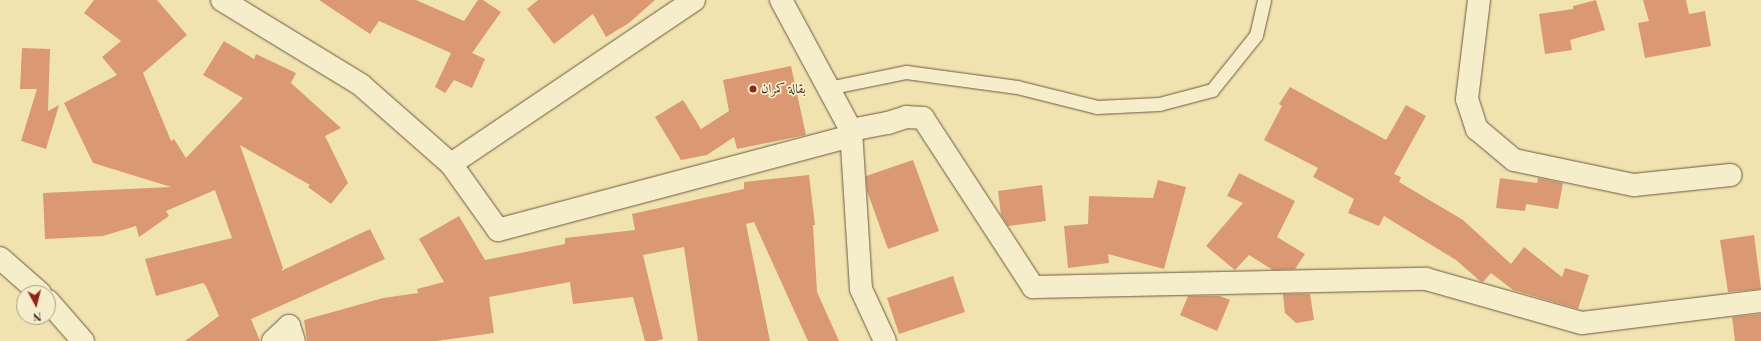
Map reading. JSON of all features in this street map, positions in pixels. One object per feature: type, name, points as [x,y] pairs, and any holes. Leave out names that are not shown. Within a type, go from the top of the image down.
[{"type":"street","points":[[222,0],[361,85],[451,164],[498,230],[888,123],[906,116],[922,118],[1033,287],[1426,279],[1582,323],[1656,316],[1761,301]]},
{"type":"street","points":[[451,164],[694,0]]},
{"type":"street","points":[[781,0],[851,133],[861,289],[885,341]]},
{"type":"street","points":[[1479,0],[1467,99],[1477,128],[1514,160],[1634,185],[1730,175]]},
{"type":"street","points":[[0,258],[31,285]]},
{"type":"street","points":[[56,310],[83,341]]},
{"type":"street","points":[[273,341],[289,326],[294,341]]},
{"type":"lane","points":[[828,88],[906,72],[1017,87],[1097,107],[1159,104],[1212,90],[1256,35],[1264,0]]},
{"type":"building","points":[[94,0],[157,0],[187,35],[143,73],[171,141],[174,139],[186,158],[243,98],[203,75],[224,41],[254,59],[256,54],[296,73],[291,83],[341,128],[325,136],[348,183],[331,204],[308,187],[310,185],[240,145],[283,268],[281,271],[370,229],[385,259],[251,319],[260,341],[185,341],[219,316],[206,286],[203,283],[156,296],[145,259],[232,238],[215,190],[166,211],[169,216],[139,237],[136,226],[103,236],[45,239],[43,193],[171,187],[93,163],[64,103],[117,75],[102,57],[121,41],[84,13]]},
{"type":"building","points":[[319,0],[416,0],[464,21],[478,0],[483,0],[501,12],[472,53],[485,59],[472,88],[454,80],[445,93],[435,87],[451,53],[379,21],[370,34]]},
{"type":"building","points":[[538,0],[655,0],[629,23],[606,37],[593,14],[554,44],[527,9]]},
{"type":"building","points":[[1596,0],[1605,30],[1570,40],[1572,50],[1545,54],[1539,14],[1573,9],[1573,6]]},
{"type":"building","points":[[1643,0],[1686,0],[1689,14],[1705,11],[1711,46],[1645,58],[1638,23],[1649,21]]},
{"type":"building","points":[[22,48],[50,49],[48,111],[59,105],[46,149],[21,141],[37,89],[20,89]]},
{"type":"building","points":[[791,66],[806,135],[737,149],[734,137],[707,155],[681,160],[655,117],[683,100],[701,129],[729,111],[723,80]]},
{"type":"building","points":[[1290,87],[1386,140],[1406,105],[1426,116],[1394,174],[1401,177],[1399,182],[1463,220],[1511,264],[1524,247],[1562,277],[1565,268],[1589,275],[1578,309],[1513,290],[1491,273],[1483,282],[1480,281],[1456,260],[1384,216],[1379,226],[1348,213],[1354,199],[1313,177],[1318,168],[1264,140],[1282,106],[1279,104]]},
{"type":"building","points":[[913,160],[939,231],[888,249],[867,191],[866,176]]},
{"type":"building","points":[[1239,173],[1295,201],[1277,237],[1305,254],[1295,269],[1273,270],[1249,255],[1235,270],[1206,246],[1243,203],[1227,196]]},
{"type":"building","points":[[809,175],[815,225],[813,225],[817,292],[839,341],[808,341],[754,222],[746,224],[770,341],[698,341],[684,247],[643,255],[663,339],[656,341],[645,341],[633,297],[573,304],[570,282],[489,297],[494,333],[436,341],[307,341],[304,320],[383,298],[418,293],[417,289],[444,282],[419,239],[459,216],[485,260],[565,244],[565,238],[635,230],[632,214],[744,189],[744,182]]},
{"type":"building","points":[[1500,178],[1537,183],[1538,178],[1563,183],[1558,209],[1526,204],[1525,211],[1496,208]]},
{"type":"building","points":[[1158,180],[1186,187],[1164,269],[1108,254],[1109,263],[1068,268],[1064,226],[1088,224],[1089,196],[1153,198]]},
{"type":"building","points":[[1042,185],[1046,221],[1008,226],[1001,215],[998,191]]},
{"type":"building","points":[[1754,235],[1761,289],[1728,292],[1720,240]]},
{"type":"building","points":[[953,276],[965,312],[899,334],[887,298]]},
{"type":"building","points":[[1283,294],[1310,294],[1314,320],[1296,323],[1285,313]]},
{"type":"building","points":[[1188,296],[1220,296],[1230,300],[1217,331],[1180,315]]},
{"type":"building","points":[[1761,314],[1761,341],[1735,341],[1732,317]]},
{"type":"place","name":"بقالة كمران","points":[[753,89]]}]
